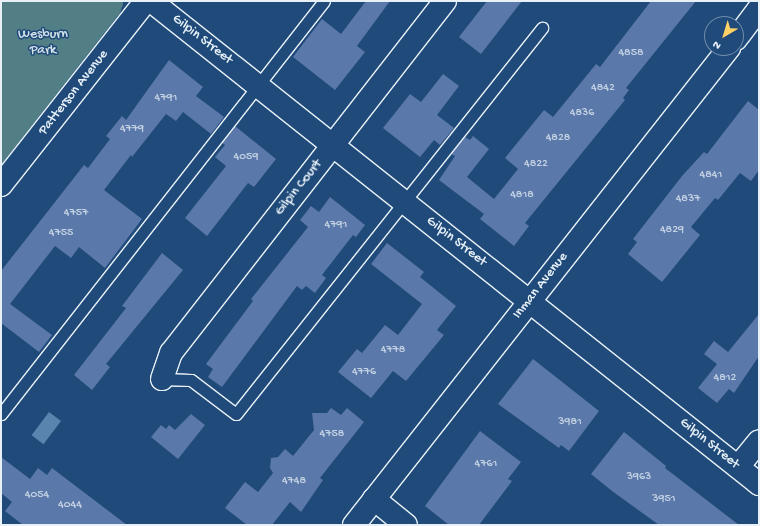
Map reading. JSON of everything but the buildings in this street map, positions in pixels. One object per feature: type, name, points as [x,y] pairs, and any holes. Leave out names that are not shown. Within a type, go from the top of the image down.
[{"type":"street","name":"Patterson Avenue","points":[[1,185],[146,1]]},
{"type":"street","name":"Gilpin Street","points":[[151,1],[530,300],[759,484]]},
{"type":"street","name":"Gilpin Court","points":[[162,379],[171,353],[445,1]]},
{"type":"street","points":[[744,28],[759,9]]},
{"type":"street","name":"Inman Avenue","points":[[354,525],[722,56]]},
{"type":"street","points":[[738,467],[759,441]]},
{"type":"street","points":[[374,499],[406,525]]},
{"type":"lane","points":[[1,414],[324,1]]},
{"type":"lane","points":[[162,379],[191,380],[236,414],[542,28]]},
{"type":"green space","name":"Wesburn Park","points":[[1,1],[123,1],[123,4],[120,13],[1,165]]},
{"type":"water","points":[[49,412],[61,421],[44,444],[32,435]]}]
